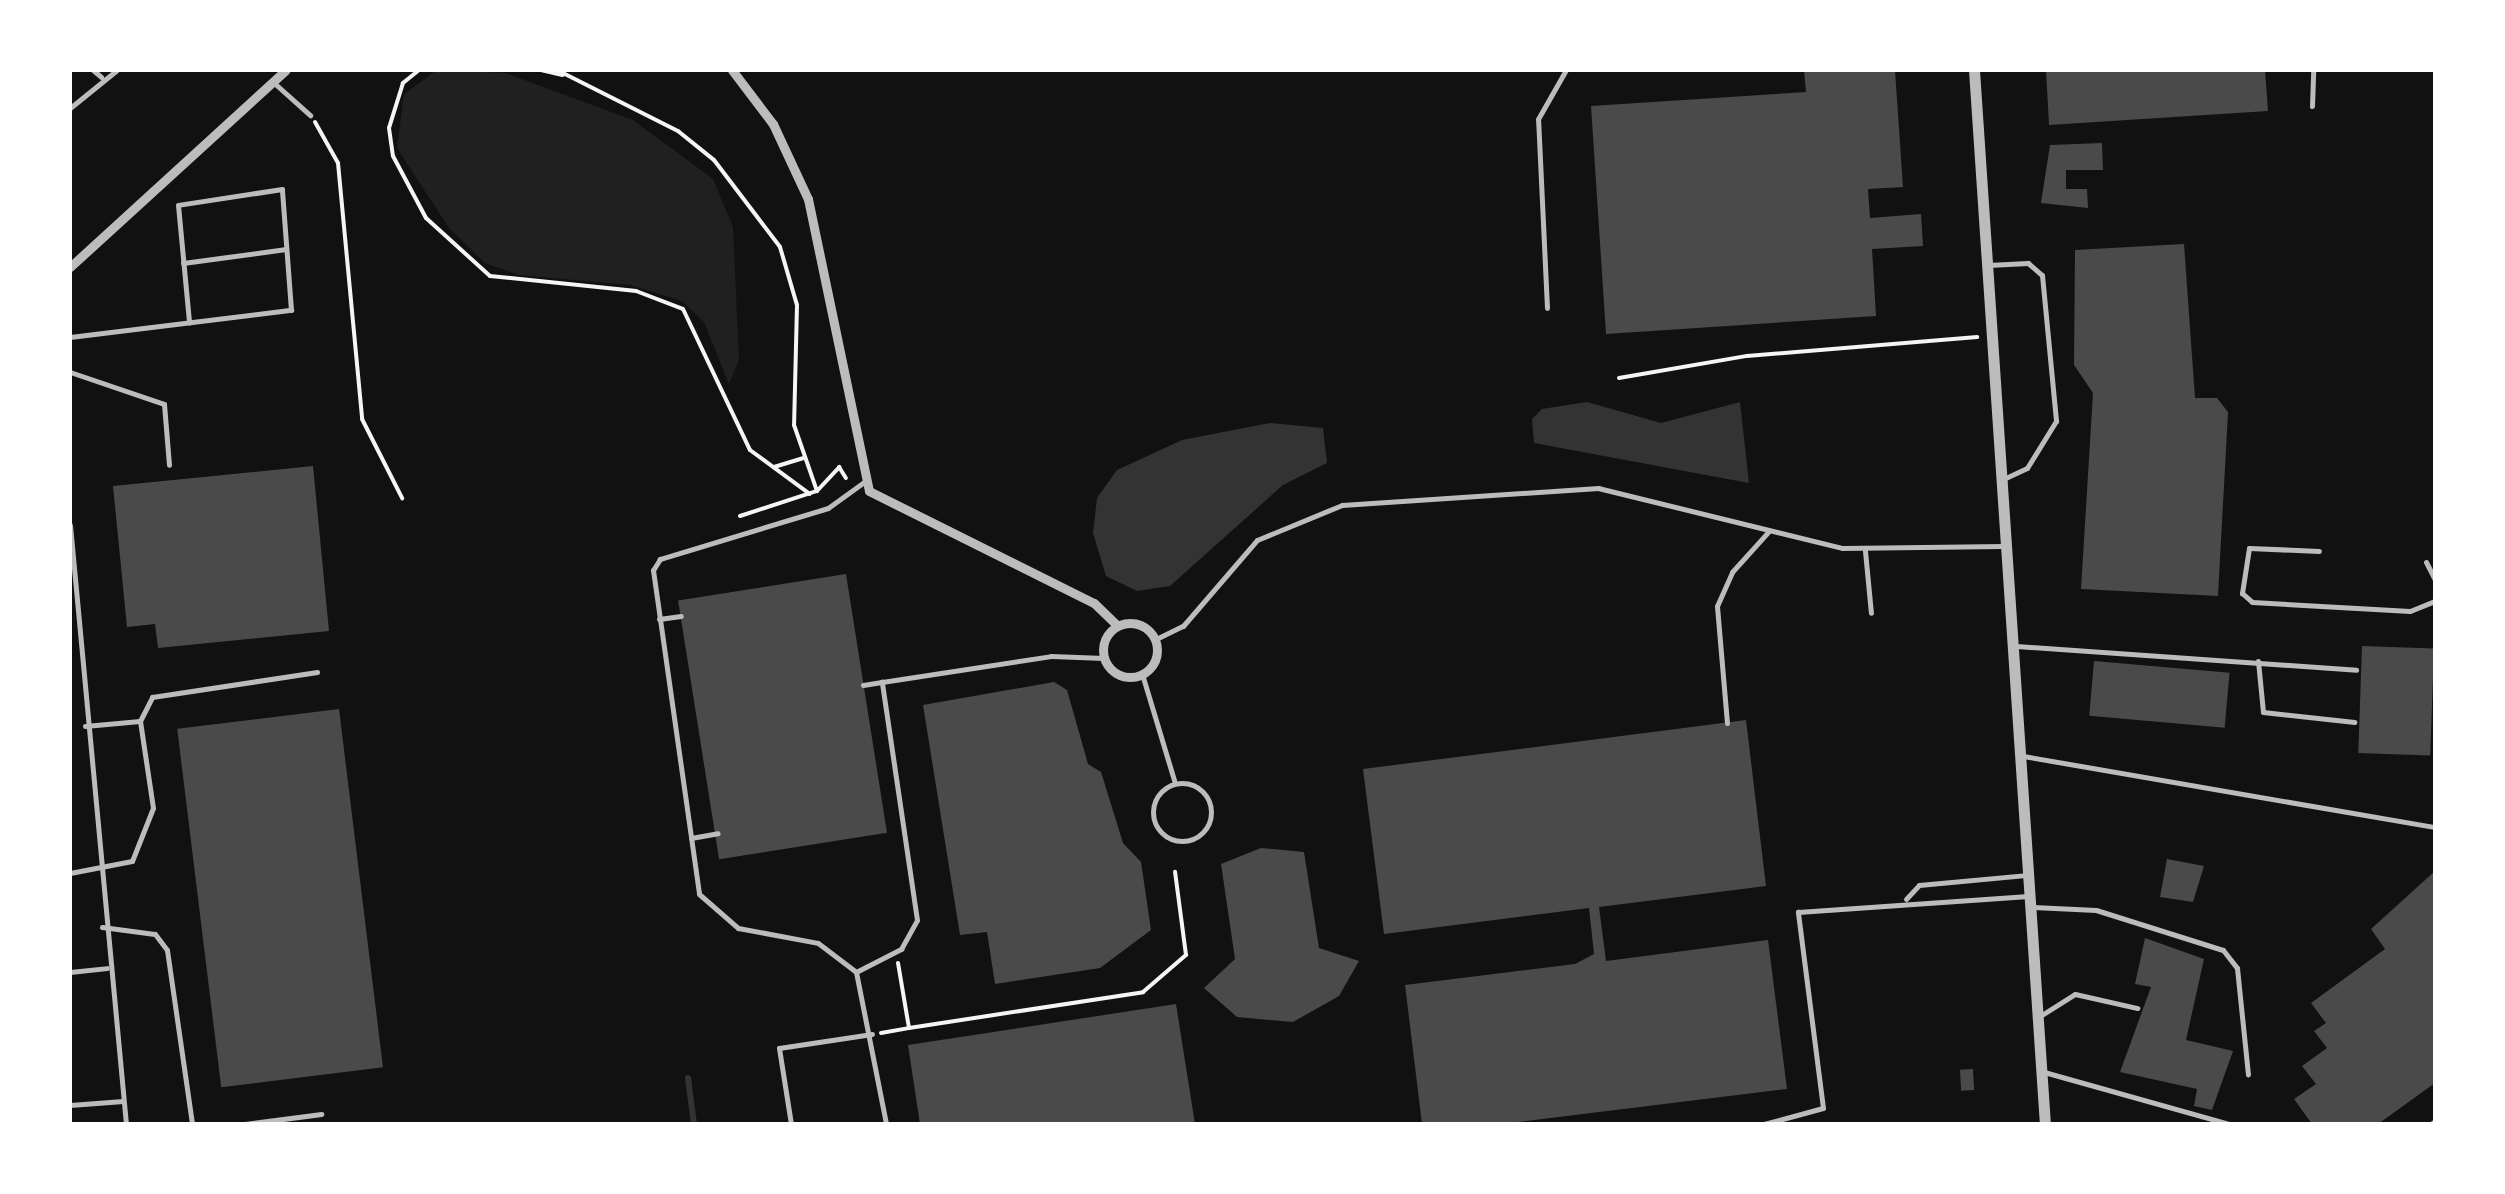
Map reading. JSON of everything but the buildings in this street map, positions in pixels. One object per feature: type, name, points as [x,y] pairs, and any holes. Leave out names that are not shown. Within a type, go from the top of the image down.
[{"type":"street","points":[[70,267],[286,70]]},
{"type":"street","points":[[732,70],[773,124],[808,199],[864,482],[911,518],[1094,602],[1116,626]]},
{"type":"street","points":[[1974,70],[2044,1124]]},
{"type":"street","points":[[1138,624],[1156,639],[1158,656],[1142,674],[1117,674],[1104,658],[1116,626],[1138,624]]},
{"type":"lane","points":[[93,70],[101,77]]},
{"type":"lane","points":[[70,108],[101,77],[117,70]]},
{"type":"lane","points":[[1547,308],[1538,119],[1566,70]]},
{"type":"lane","points":[[2312,106],[2313,70]]},
{"type":"lane","points":[[274,82],[310,114]]},
{"type":"lane","points":[[70,338],[291,310],[282,189],[178,205],[189,322]]},
{"type":"lane","points":[[183,263],[286,250]]},
{"type":"lane","points":[[1987,265],[2040,271],[2056,420],[2028,468],[2000,480]]},
{"type":"lane","points":[[70,372],[164,404],[170,465]]},
{"type":"lane","points":[[864,482],[828,508],[660,559],[659,620],[699,894],[716,915],[818,943],[856,972],[872,1034],[886,1124]]},
{"type":"lane","points":[[1156,639],[1183,626],[1257,540],[1329,508],[1598,488],[1769,532],[1865,551],[2006,546]]},
{"type":"lane","points":[[70,524],[95,871],[126,1124]]},
{"type":"lane","points":[[1727,723],[1717,606],[1736,566],[1769,532]]},
{"type":"lane","points":[[2319,551],[2249,548],[2244,596],[2410,611],[2435,601]]},
{"type":"lane","points":[[1865,551],[1871,613]]},
{"type":"lane","points":[[2426,562],[2435,580]]},
{"type":"lane","points":[[659,620],[681,616]]},
{"type":"lane","points":[[2012,646],[2356,670]]},
{"type":"lane","points":[[863,685],[1044,657],[1104,658]]},
{"type":"lane","points":[[2258,661],[2263,712],[2354,722]]},
{"type":"lane","points":[[70,873],[132,861],[153,808],[140,721],[152,697],[317,672]]},
{"type":"lane","points":[[1142,674],[1175,783]]},
{"type":"lane","points":[[856,972],[894,954],[917,920],[882,682]]},
{"type":"lane","points":[[84,726],[140,721]]},
{"type":"lane","points":[[2020,756],[2435,827]]},
{"type":"lane","points":[[1175,783],[1196,786],[1212,808],[1207,828],[1188,840],[1164,835],[1154,819],[1160,792],[1175,783]]},
{"type":"lane","points":[[691,838],[718,834]]},
{"type":"lane","points":[[1906,899],[1919,885],[2028,874]]},
{"type":"lane","points":[[1764,1124],[1824,1108],[1798,912],[1906,899],[1920,906],[2030,901],[2101,911],[2223,950],[2236,968],[2248,1074]]},
{"type":"lane","points":[[102,927],[155,934],[167,950],[192,1124]]},
{"type":"lane","points":[[70,972],[107,968]]},
{"type":"lane","points":[[2038,1018],[2076,994],[2137,1008]]},
{"type":"lane","points":[[791,1124],[779,1048],[872,1034]]},
{"type":"lane","points":[[2041,1072],[2230,1124]]},
{"type":"lane","points":[[70,1106],[123,1101]]},
{"type":"lane","points":[[244,1124],[322,1114]]},
{"type":"path","points":[[419,70],[403,83],[389,128],[393,156],[426,218],[490,276],[636,291],[684,309],[750,450],[810,494]]},
{"type":"path","points":[[541,70],[562,76],[678,131],[714,160],[780,247],[797,305],[794,425],[817,491]]},
{"type":"path","points":[[557,70],[562,76]]},
{"type":"path","points":[[310,114],[338,163],[368,444],[402,498]]},
{"type":"path","points":[[1619,378],[1746,356],[1992,336]]},
{"type":"path","points":[[772,467],[803,458]]},
{"type":"path","points":[[740,516],[817,491],[839,468]]},
{"type":"path","points":[[872,1034],[1143,992],[1186,955],[1175,872]]},
{"type":"path","points":[[894,954],[910,1028]]},
{"type":"shaded area","points":[[437,70],[505,73],[633,120],[713,179],[733,227],[739,360],[729,384],[704,322],[682,301],[630,285],[519,275],[485,263],[449,228],[397,148],[404,94]]},
{"type":"shaded area","points":[[1587,402],[1661,423],[1740,402],[1749,483],[1534,443],[1532,419],[1542,409]]},
{"type":"shaded area","points":[[1270,423],[1323,428],[1327,463],[1283,485],[1170,586],[1137,591],[1106,576],[1093,533],[1097,498],[1117,470],[1182,440]]},
{"type":"waterway","points":[[688,1078],[694,1124]]}]
